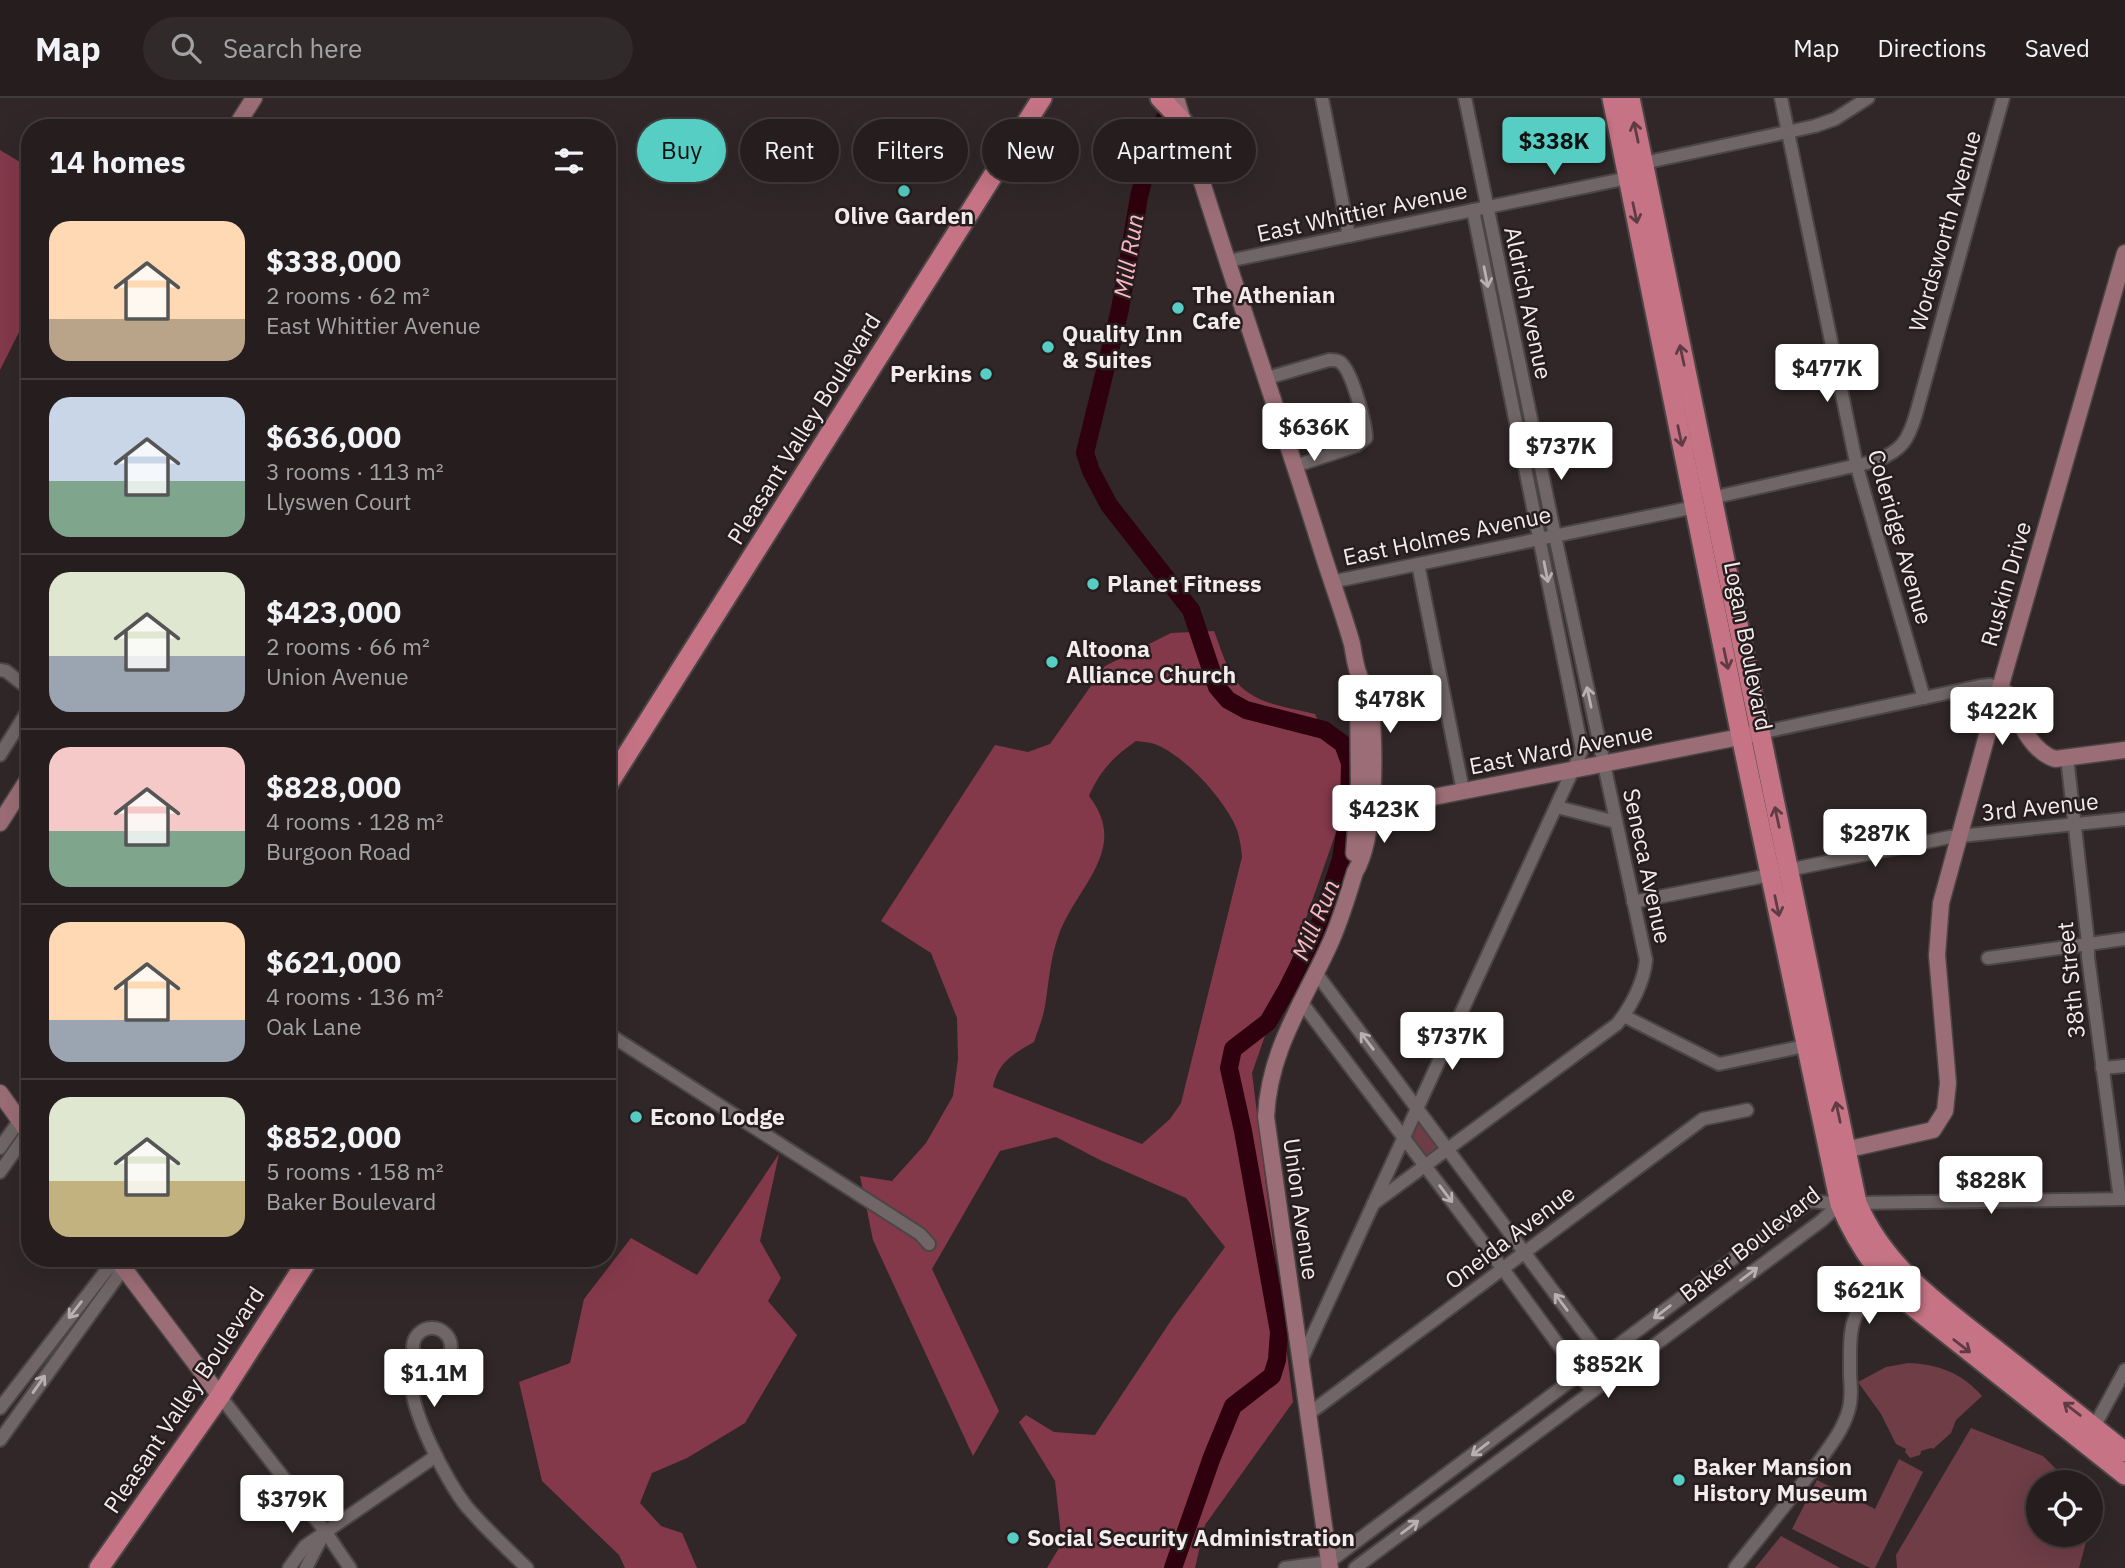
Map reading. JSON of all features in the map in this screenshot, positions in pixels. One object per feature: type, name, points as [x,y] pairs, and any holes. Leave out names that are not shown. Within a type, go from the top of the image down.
[{"type":"main road","points":[[1039,104],[1052,98]]},
{"type":"main road","name":"Logan Boulevard","points":[[1612,98],[1703,503]]},
{"type":"main road","name":"Logan Boulevard","points":[[1630,98],[1703,503],[1750,734],[1779,873],[1845,1150],[1848,1203]]},
{"type":"main road","name":"Pleasant Valley Boulevard","points":[[616,772],[1039,104]]},
{"type":"main road","name":"Logan Boulevard","points":[[1779,873],[1805,1046],[1848,1203]]},
{"type":"main road","points":[[1848,1203],[1862,1251],[1883,1279],[1906,1301],[2125,1475]]},
{"type":"main road","points":[[1848,1203],[1879,1245],[1918,1287],[2125,1452]]},
{"type":"main road","name":"Pleasant Valley Boulevard","points":[[99,1568],[220,1396],[303,1267]]},
{"type":"street","points":[[241,119],[254,98]]},
{"type":"street","points":[[1322,98],[1349,236]]},
{"type":"street","name":"Aldrich Avenue","points":[[1465,98],[1604,764]]},
{"type":"street","name":"Coleridge Avenue","points":[[1782,98],[1857,467],[1924,698]]},
{"type":"street","points":[[1643,163],[1789,133],[1835,119],[1868,98]]},
{"type":"street","name":"Wordsworth Avenue","points":[[1703,503],[1857,467],[1896,453],[1911,429],[2003,98]]},
{"type":"street","name":"Union Avenue","points":[[1173,107],[1228,261],[1295,466],[1352,645],[1359,677],[1368,692],[1372,758],[1365,803],[1367,835],[1361,863],[1355,872],[1338,925],[1275,1058],[1267,1092],[1266,1117],[1329,1565]]},
{"type":"street","name":"East Whittier Avenue","points":[[1228,261],[1628,178]]},
{"type":"street","name":"Aldrich Avenue","points":[[1300,1362],[1582,750],[1473,210]]},
{"type":"street","name":"Ruskin Drive","points":[[1845,1150],[1933,1130],[1945,1111],[1948,1083],[1937,955],[1937,927],[1941,903],[2125,253]]},
{"type":"street","points":[[1266,378],[1329,359],[1339,361],[1346,368],[1366,426],[1366,438],[1356,446],[1295,466]]},
{"type":"street","name":"East Holmes Avenue","points":[[1331,582],[1703,503]]},
{"type":"street","points":[[1418,564],[1462,791]]},
{"type":"street","points":[[0,670],[6,671],[21,683]]},
{"type":"street","points":[[1750,734],[1980,686],[2000,688],[2005,692],[2030,740],[2038,749],[2055,759],[2125,750]]},
{"type":"street","points":[[0,755],[21,721]]},
{"type":"street","name":"East Ward Avenue","points":[[1365,803],[1418,800],[1750,734]]},
{"type":"street","name":"38th Street","points":[[2067,757],[2102,1068],[2123,1199]]},
{"type":"street","name":"Seneca Avenue","points":[[1604,764],[1646,960],[1645,974],[1624,1016]]},
{"type":"street","points":[[0,823],[21,790]]},
{"type":"street","points":[[1557,807],[1616,822]]},
{"type":"street","name":"3rd Avenue","points":[[1633,902],[1959,836],[2125,819]]},
{"type":"street","points":[[1988,958],[2125,939]]},
{"type":"street","points":[[1316,973],[1615,1374]]},
{"type":"street","points":[[1302,1003],[1592,1391]]},
{"type":"street","points":[[1373,1204],[1617,1024],[1624,1016],[1719,1064],[1805,1046]]},
{"type":"street","points":[[616,1039],[920,1234],[929,1244]]},
{"type":"street","points":[[2102,1068],[2125,1066]]},
{"type":"street","points":[[0,1093],[21,1122]]},
{"type":"street","name":"Oneida Avenue","points":[[1307,1415],[1703,1119],[1747,1110]]},
{"type":"street","points":[[0,1148],[21,1133]]},
{"type":"street","points":[[0,1172],[21,1137]]},
{"type":"street","points":[[1848,1203],[2123,1199]]},
{"type":"street","name":"Baker Boulevard","points":[[1329,1565],[1810,1201],[1848,1203]]},
{"type":"street","name":"Baker Boulevard","points":[[1355,1568],[1848,1203]]},
{"type":"street","points":[[1778,1225],[1791,1243]]},
{"type":"street","points":[[0,1408],[109,1267]]},
{"type":"street","points":[[0,1440],[118,1276],[119,1267]]},
{"type":"street","points":[[123,1267],[325,1531],[350,1568]]},
{"type":"street","points":[[1735,1568],[1797,1490],[1840,1428],[1848,1412],[1851,1396],[1850,1332],[1855,1313],[1883,1279]]},
{"type":"street","points":[[418,1360],[412,1376],[415,1400],[419,1417],[436,1456],[465,1504],[527,1568]]},
{"type":"street","points":[[2094,1427],[2125,1370]]},
{"type":"street","points":[[289,1568],[305,1546],[436,1456]]},
{"type":"street","points":[[306,1568],[325,1531]]},
{"type":"street","points":[[1285,1568],[1329,1565]]},
{"type":"shaded area","points":[[0,150],[21,163],[21,328],[0,370]]},
{"type":"shaded area","points":[[1214,631],[1233,677],[1240,686],[1259,699],[1315,714],[1326,738],[1343,754],[1349,795],[1252,1073],[1293,1402],[1205,1525],[1195,1568],[1047,1568],[1062,1543],[1055,1481],[1019,1422],[1026,1415],[1054,1432],[1095,1435],[1172,1319],[1225,1247],[1186,1198],[1100,1160],[1056,1137],[1000,1151],[932,1269],[999,1411],[973,1456],[873,1240],[860,1176],[892,1181],[926,1143],[953,1096],[958,1059],[957,1018],[931,953],[881,921],[995,745],[1028,752],[1050,744],[1105,666],[1171,633]],"holes":[[[1136,741],[1155,744],[1168,751],[1190,767],[1210,788],[1235,825],[1242,857],[1181,1103],[1170,1119],[1142,1144],[993,1087],[1003,1065],[1034,1042],[1044,1010],[1058,937],[1096,868],[1102,851],[1104,834],[1100,816],[1089,796],[1108,765]]]},
{"type":"shaded area","points":[[1419,1120],[1440,1148],[1426,1160],[1412,1137]]},
{"type":"shaded area","points":[[779,1154],[760,1241],[781,1278],[768,1301],[797,1335],[745,1423],[687,1458],[652,1473],[640,1503],[661,1526],[682,1533],[697,1568],[625,1568],[619,1555],[542,1481],[519,1382],[570,1363],[584,1299],[609,1267],[616,1267],[616,1257],[631,1238],[697,1275]]},
{"type":"shaded area","points":[[1908,1363],[1949,1371],[1966,1381],[1982,1396],[1956,1420],[1951,1433],[1933,1449],[1921,1451],[1920,1455],[1910,1458],[1905,1452],[1906,1449],[1896,1444],[1881,1414],[1858,1382],[1886,1367]]},
{"type":"shaded area","points":[[1971,1428],[2043,1456],[2057,1470],[2026,1470],[2026,1547],[2085,1547],[2079,1568],[1897,1568],[1896,1555]]},
{"type":"shaded area","points":[[1899,1459],[1923,1472],[1875,1568],[1870,1568],[1792,1529],[1817,1480],[1875,1509]]},
{"type":"shaded area","points":[[1781,1536],[1840,1568],[1755,1568]]},
{"type":"waterway","name":"Mill Run","points":[[1173,1568],[1233,1406],[1272,1376],[1277,1360],[1279,1332],[1229,1068],[1233,1049],[1268,1022],[1321,921],[1341,859],[1349,808],[1350,763],[1343,744],[1324,730],[1246,710],[1228,700],[1217,687],[1191,610],[1109,505],[1085,453],[1120,309],[1139,197],[1151,149],[1174,98]]},
{"type":"place","name":"Olive Garden","points":[[904,191]]},
{"type":"place","name":"The Athenian Cafe","points":[[1178,308]]},
{"type":"place","name":"Quality Inn & Suites","points":[[1048,347]]},
{"type":"place","name":"Perkins","points":[[986,374]]},
{"type":"place","name":"Planet Fitness","points":[[1093,584]]},
{"type":"place","name":"Altoona Alliance Church","points":[[1052,662]]},
{"type":"place","name":"Econo Lodge","points":[[636,1117]]},
{"type":"place","name":"Baker Mansion History Museum","points":[[1679,1480]]},
{"type":"place","name":"Social Security Administration","points":[[1013,1538]]}]
